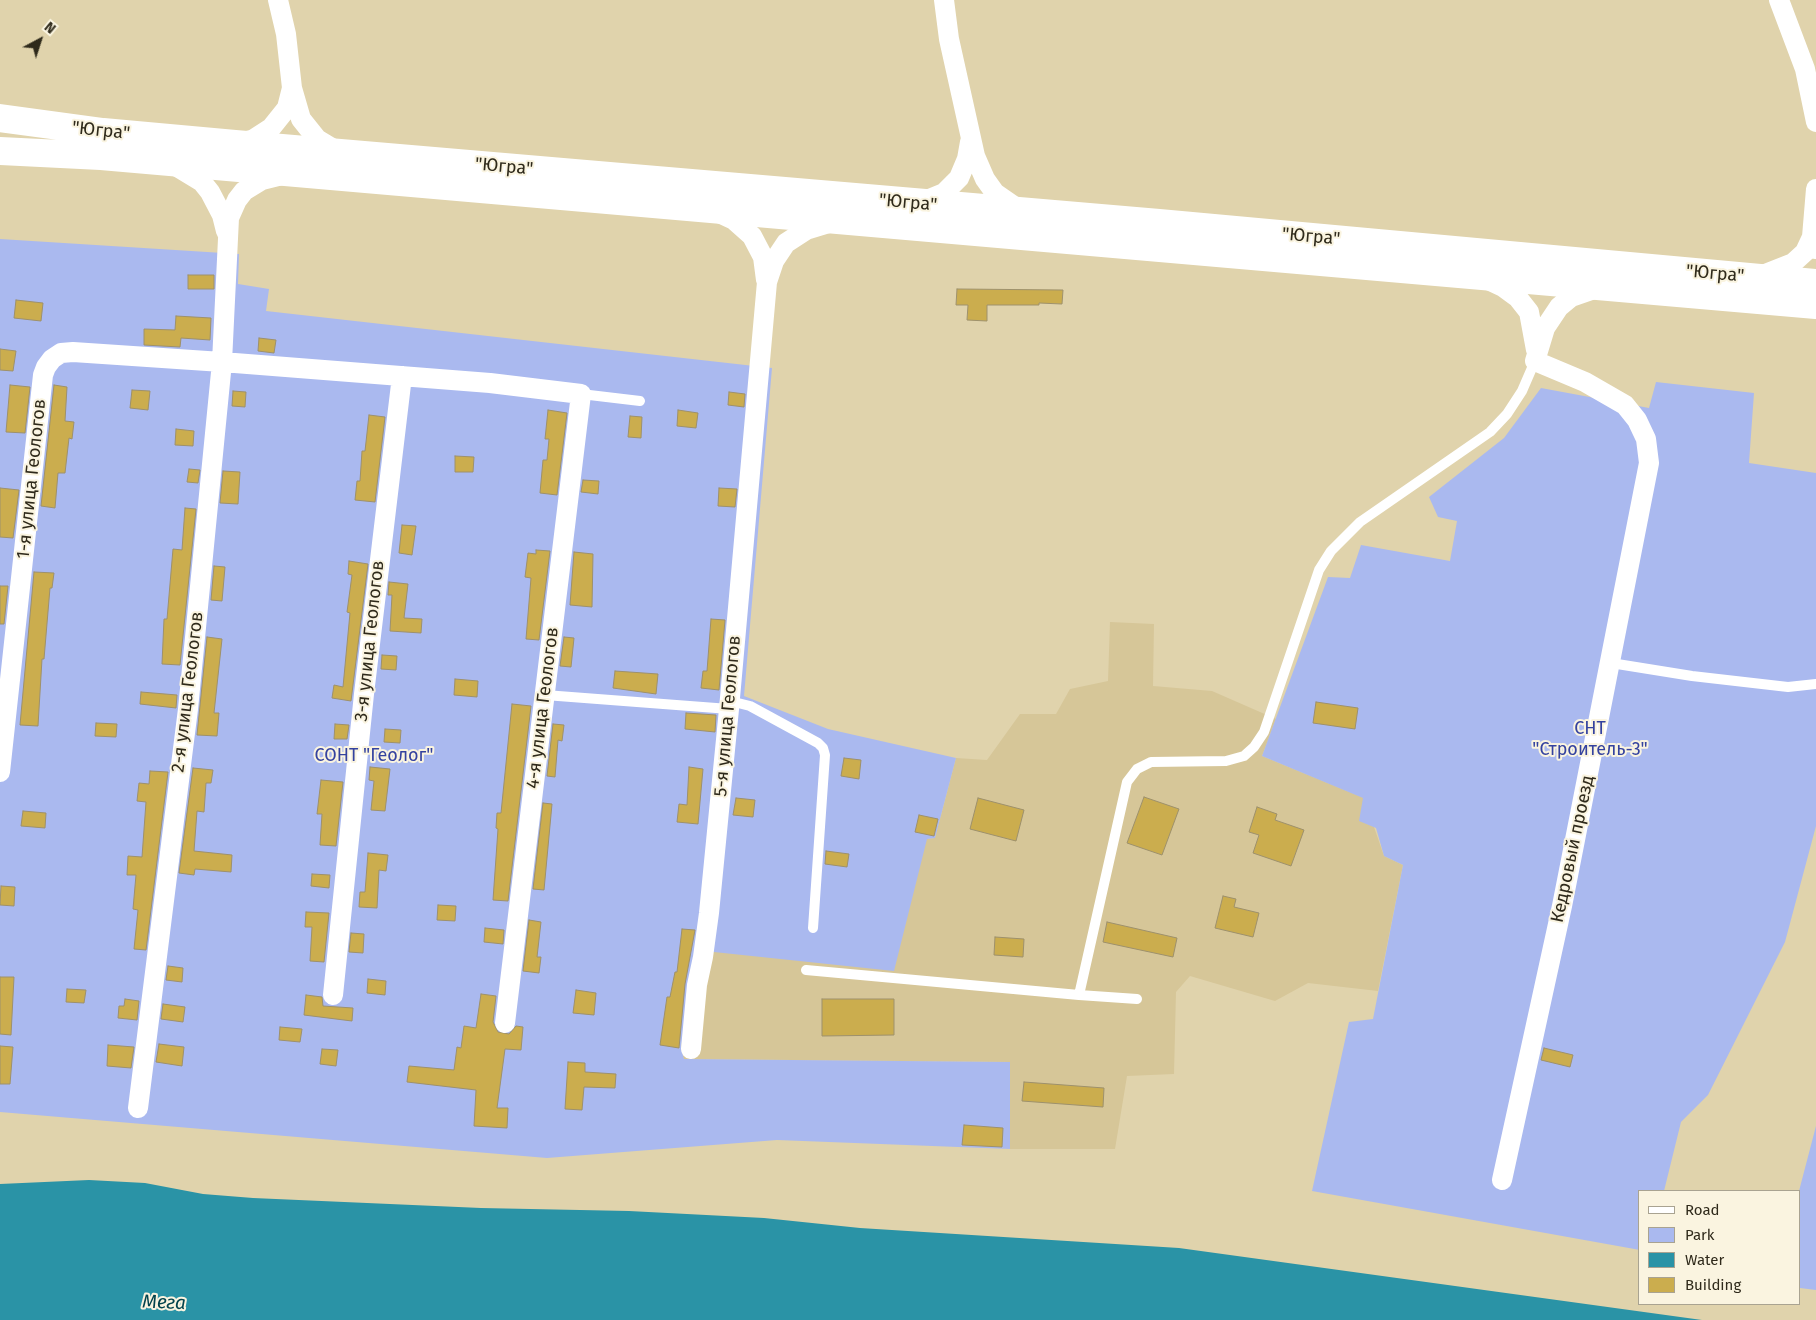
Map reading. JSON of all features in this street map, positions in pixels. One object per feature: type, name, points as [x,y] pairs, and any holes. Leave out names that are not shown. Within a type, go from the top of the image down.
[{"type":"highway","name":"\"Югра\"","points":[[0,118],[103,132],[342,154],[1816,283]]},
{"type":"highway","name":"\"Югра\"","points":[[0,151],[291,172],[1816,305]]},
{"type":"street","points":[[278,0],[286,34],[292,88],[301,119],[308,130],[326,146],[342,154]]},
{"type":"street","points":[[944,0],[949,39],[970,142],[985,179],[995,192],[1025,213]]},
{"type":"street","points":[[1779,0],[1805,69],[1816,122]]},
{"type":"street","points":[[235,144],[254,139],[271,128],[287,108],[292,88]]},
{"type":"street","points":[[916,204],[944,193],[959,178],[967,159],[970,142]]},
{"type":"street","points":[[169,162],[191,174],[210,192],[222,215],[227,236]]},
{"type":"street","points":[[227,236],[232,208],[244,191],[262,180],[291,172]]},
{"type":"street","points":[[1754,278],[1793,262],[1814,245],[1816,189]]},
{"type":"street","points":[[706,209],[734,220],[752,236],[763,257],[767,282]]},
{"type":"street","points":[[767,282],[774,261],[786,243],[806,230],[837,221]]},
{"type":"street","name":"2-я улица Геологов","points":[[138,1108],[188,709],[222,362],[227,236]]},
{"type":"street","points":[[1480,276],[1503,287],[1518,298],[1528,312],[1536,358]]},
{"type":"street","name":"5-я улица Геологов","points":[[691,1049],[697,985],[709,913],[729,705],[756,382],[767,282]]},
{"type":"street","points":[[1536,358],[1545,328],[1559,306],[1583,291],[1607,287]]},
{"type":"street","name":"1-я улица Геологов","points":[[0,772],[46,366],[61,353],[73,352],[222,362],[402,376],[581,394]]},
{"type":"street","name":"Кедровый проезд","points":[[1502,1180],[1562,906],[1649,463],[1646,439],[1625,405],[1585,382],[1536,358]]},
{"type":"street","name":"3-я улица Геологов","points":[[333,995],[364,694],[402,376]]},
{"type":"street","name":"4-я улица Геологов","points":[[505,1023],[581,394]]},
{"type":"lane","points":[[1078,995],[1127,782],[1137,769],[1151,762],[1226,761],[1244,756],[1254,747],[1264,732],[1319,570],[1331,551],[1360,522],[1490,432],[1507,414],[1522,391],[1536,358]]},
{"type":"lane","points":[[581,394],[640,401]]},
{"type":"lane","points":[[1611,663],[1692,676],[1788,687],[1816,684]]},
{"type":"lane","points":[[545,695],[750,706],[818,742],[825,754],[813,928]]},
{"type":"lane","points":[[806,970],[1137,999]]},
{"type":"shaded area","points":[[1110,622],[1154,624],[1153,686],[1212,691],[1276,719],[1262,756],[1364,798],[1384,856],[1403,865],[1378,991],[1308,983],[1275,1001],[1190,976],[1176,992],[1174,1074],[1127,1076],[1115,1149],[1010,1149],[1009,1062],[684,1059],[680,1048],[695,949],[927,839],[935,838],[956,758],[987,760],[1020,714],[1056,714],[1070,689],[1108,681]]},
{"type":"green space","name":"СОНТ \"Геолог\"","points":[[0,239],[239,254],[238,284],[269,289],[266,311],[772,368],[744,696],[828,729],[956,758],[935,838],[927,839],[894,971],[695,950],[681,1048],[684,1059],[1010,1062],[1010,1149],[777,1140],[547,1158],[0,1112]]},
{"type":"green space","name":"СНТ \"Строитель-3\"","points":[[1656,382],[1754,393],[1749,463],[1816,473],[1816,826],[1785,942],[1708,1095],[1681,1122],[1664,1190],[1638,1190],[1638,1250],[1312,1191],[1349,1022],[1373,1019],[1403,865],[1384,856],[1376,828],[1359,821],[1363,798],[1262,756],[1328,577],[1350,578],[1361,545],[1450,561],[1457,521],[1438,517],[1429,497],[1504,438],[1541,388],[1649,408]]},
{"type":"green space","points":[[1816,1126],[1816,1290],[1801,1288],[1801,1190],[1799,1190]]},
{"type":"water","name":"Мега","points":[[89,1180],[145,1183],[203,1194],[253,1198],[481,1208],[629,1211],[764,1218],[860,1228],[1179,1248],[1702,1320],[0,1320],[0,1184]]},
{"type":"building","points":[[188,275],[214,275],[214,289],[188,289]]},
{"type":"building","points":[[957,289],[1063,290],[1062,304],[987,305],[987,321],[967,320],[968,305],[956,305]]},
{"type":"building","points":[[16,300],[43,303],[41,321],[14,318]]},
{"type":"building","points":[[176,316],[211,318],[210,340],[181,338],[180,347],[144,345],[144,329],[175,330]]},
{"type":"building","points":[[259,338],[276,340],[274,353],[258,351]]},
{"type":"building","points":[[0,349],[16,351],[13,371],[0,370]]},
{"type":"building","points":[[10,385],[30,387],[25,433],[6,432]]},
{"type":"building","points":[[54,385],[67,387],[65,421],[74,422],[72,439],[69,438],[65,473],[58,473],[55,508],[41,506]]},
{"type":"building","points":[[132,390],[150,391],[148,410],[130,408]]},
{"type":"building","points":[[233,391],[246,392],[245,407],[232,406]]},
{"type":"building","points":[[729,392],[745,394],[744,407],[728,405]]},
{"type":"building","points":[[548,410],[567,413],[557,495],[540,493],[543,460],[547,460],[549,439],[545,439]]},
{"type":"building","points":[[678,410],[698,413],[696,428],[677,426]]},
{"type":"building","points":[[369,415],[385,417],[375,502],[355,500],[357,481],[360,481],[362,451],[365,451]]},
{"type":"building","points":[[630,416],[642,417],[641,438],[628,437]]},
{"type":"building","points":[[176,429],[194,431],[193,446],[175,445]]},
{"type":"building","points":[[455,456],[474,457],[473,472],[455,472]]},
{"type":"building","points":[[189,469],[200,470],[198,483],[187,482]]},
{"type":"building","points":[[223,471],[240,472],[238,504],[220,503]]},
{"type":"building","points":[[583,480],[599,481],[598,494],[581,492]]},
{"type":"building","points":[[0,488],[19,490],[13,538],[0,537]]},
{"type":"building","points":[[719,488],[737,489],[735,507],[718,506]]},
{"type":"building","points":[[185,508],[196,509],[180,665],[162,664],[164,619],[167,619],[173,549],[182,550]]},
{"type":"building","points":[[402,525],[416,526],[412,555],[399,553]]},
{"type":"building","points":[[536,550],[550,551],[539,640],[526,639],[531,578],[525,577],[528,553],[536,554]]},
{"type":"building","points":[[574,552],[593,554],[592,607],[570,605]]},
{"type":"building","points":[[349,561],[368,564],[351,701],[332,698],[334,685],[343,687],[350,613],[347,612],[352,575],[348,574]]},
{"type":"building","points":[[214,566],[225,567],[222,601],[211,600]]},
{"type":"building","points":[[34,572],[54,573],[52,588],[50,588],[44,659],[42,659],[38,726],[20,725]]},
{"type":"building","points":[[389,582],[408,584],[404,618],[422,619],[421,633],[390,631],[392,595],[388,595]]},
{"type":"building","points":[[0,586],[8,586],[4,624],[0,624]]},
{"type":"building","points":[[711,619],[725,620],[719,690],[701,688],[703,671],[707,671]]},
{"type":"building","points":[[207,637],[222,639],[214,713],[219,713],[217,736],[197,735]]},
{"type":"building","points":[[564,637],[574,638],[571,667],[560,666]]},
{"type":"building","points":[[382,655],[397,656],[396,670],[381,669]]},
{"type":"building","points":[[615,671],[658,674],[656,694],[613,688]]},
{"type":"building","points":[[455,679],[478,681],[477,697],[454,695]]},
{"type":"building","points":[[141,692],[177,695],[176,708],[140,704]]},
{"type":"building","points":[[1316,702],[1358,708],[1355,729],[1313,723]]},
{"type":"building","points":[[512,704],[531,706],[508,901],[493,900],[498,829],[496,828],[497,813],[501,813]]},
{"type":"building","points":[[686,713],[716,715],[715,732],[685,729]]},
{"type":"building","points":[[96,723],[117,724],[116,737],[95,736]]},
{"type":"building","points":[[335,724],[349,725],[347,739],[334,739]]},
{"type":"building","points":[[553,724],[564,725],[562,741],[558,740],[555,777],[547,776]]},
{"type":"building","points":[[385,729],[401,730],[400,743],[384,742]]},
{"type":"building","points":[[844,758],[861,760],[859,779],[841,776]]},
{"type":"building","points":[[370,767],[390,769],[385,811],[371,810],[374,781],[369,780]]},
{"type":"building","points":[[689,767],[703,769],[698,824],[677,822],[679,804],[687,805]]},
{"type":"building","points":[[193,768],[213,770],[211,783],[206,783],[204,812],[197,811],[194,851],[232,855],[231,872],[195,869],[194,875],[179,873]]},
{"type":"building","points":[[150,771],[168,772],[146,950],[134,949],[138,910],[133,909],[136,875],[127,875],[128,856],[142,857],[146,802],[137,801],[139,783],[149,784]]},
{"type":"building","points":[[321,780],[343,782],[336,846],[320,845],[322,814],[317,814]]},
{"type":"building","points":[[1144,797],[1179,809],[1162,855],[1127,843]]},
{"type":"building","points":[[736,798],[755,800],[753,817],[733,815]]},
{"type":"building","points":[[978,798],[1024,810],[1016,841],[970,829]]},
{"type":"building","points":[[543,803],[552,804],[544,890],[533,889]]},
{"type":"building","points":[[1257,807],[1277,814],[1275,820],[1304,830],[1291,866],[1253,853],[1259,835],[1249,832]]},
{"type":"building","points":[[23,811],[46,813],[45,828],[21,826]]},
{"type":"building","points":[[919,815],[938,819],[934,836],[915,832]]},
{"type":"building","points":[[826,851],[849,854],[847,867],[825,864]]},
{"type":"building","points":[[368,853],[388,855],[386,871],[379,870],[377,908],[359,907],[360,892],[365,892]]},
{"type":"building","points":[[312,874],[330,875],[329,888],[311,886]]},
{"type":"building","points":[[1,886],[15,887],[14,906],[0,905]]},
{"type":"building","points":[[1223,896],[1236,899],[1234,907],[1259,913],[1253,937],[1215,928]]},
{"type":"building","points":[[438,905],[456,906],[455,921],[437,920]]},
{"type":"building","points":[[306,912],[329,913],[324,962],[310,961],[312,927],[305,927]]},
{"type":"building","points":[[529,920],[541,922],[537,957],[541,957],[539,973],[523,971]]},
{"type":"building","points":[[1107,922],[1177,938],[1173,957],[1103,942]]},
{"type":"building","points":[[485,928],[504,930],[503,944],[484,942]]},
{"type":"building","points":[[682,929],[695,930],[685,984],[679,1048],[660,1045],[667,997],[670,997],[675,972],[677,972]]},
{"type":"building","points":[[351,933],[364,934],[363,953],[349,952]]},
{"type":"building","points":[[995,937],[1024,939],[1023,957],[994,955]]},
{"type":"building","points":[[168,966],[183,968],[182,982],[166,980]]},
{"type":"building","points":[[0,977],[14,977],[11,1035],[0,1034]]},
{"type":"building","points":[[368,979],[386,981],[385,995],[367,993]]},
{"type":"building","points":[[67,989],[86,990],[84,1003],[66,1002]]},
{"type":"building","points":[[576,990],[596,993],[594,1015],[573,1013]]},
{"type":"building","points":[[481,994],[496,996],[493,1022],[498,1032],[509,1034],[516,1026],[523,1027],[521,1050],[505,1049],[497,1108],[508,1108],[507,1128],[474,1126],[476,1090],[407,1082],[409,1066],[454,1070],[457,1047],[461,1048],[464,1026],[476,1028]]},
{"type":"building","points":[[306,995],[322,997],[323,1006],[353,1008],[352,1021],[304,1015]]},
{"type":"building","points":[[125,999],[139,1001],[137,1020],[118,1018],[119,1006],[124,1006]]},
{"type":"building","points":[[822,999],[894,999],[894,1035],[822,1036]]},
{"type":"building","points":[[163,1004],[185,1007],[183,1022],[161,1019]]},
{"type":"building","points":[[280,1027],[302,1029],[300,1042],[279,1040]]},
{"type":"building","points":[[159,1044],[184,1047],[182,1066],[156,1062]]},
{"type":"building","points":[[108,1045],[134,1047],[131,1068],[107,1066]]},
{"type":"building","points":[[0,1046],[13,1047],[10,1084],[0,1084]]},
{"type":"building","points":[[1544,1048],[1573,1055],[1570,1067],[1541,1060]]},
{"type":"building","points":[[322,1049],[338,1050],[336,1066],[320,1064]]},
{"type":"building","points":[[568,1062],[585,1063],[585,1072],[616,1074],[615,1088],[584,1087],[582,1110],[565,1109]]},
{"type":"building","points":[[1024,1082],[1104,1088],[1103,1107],[1022,1101]]},
{"type":"building","points":[[964,1125],[1003,1128],[1002,1147],[962,1145]]}]
